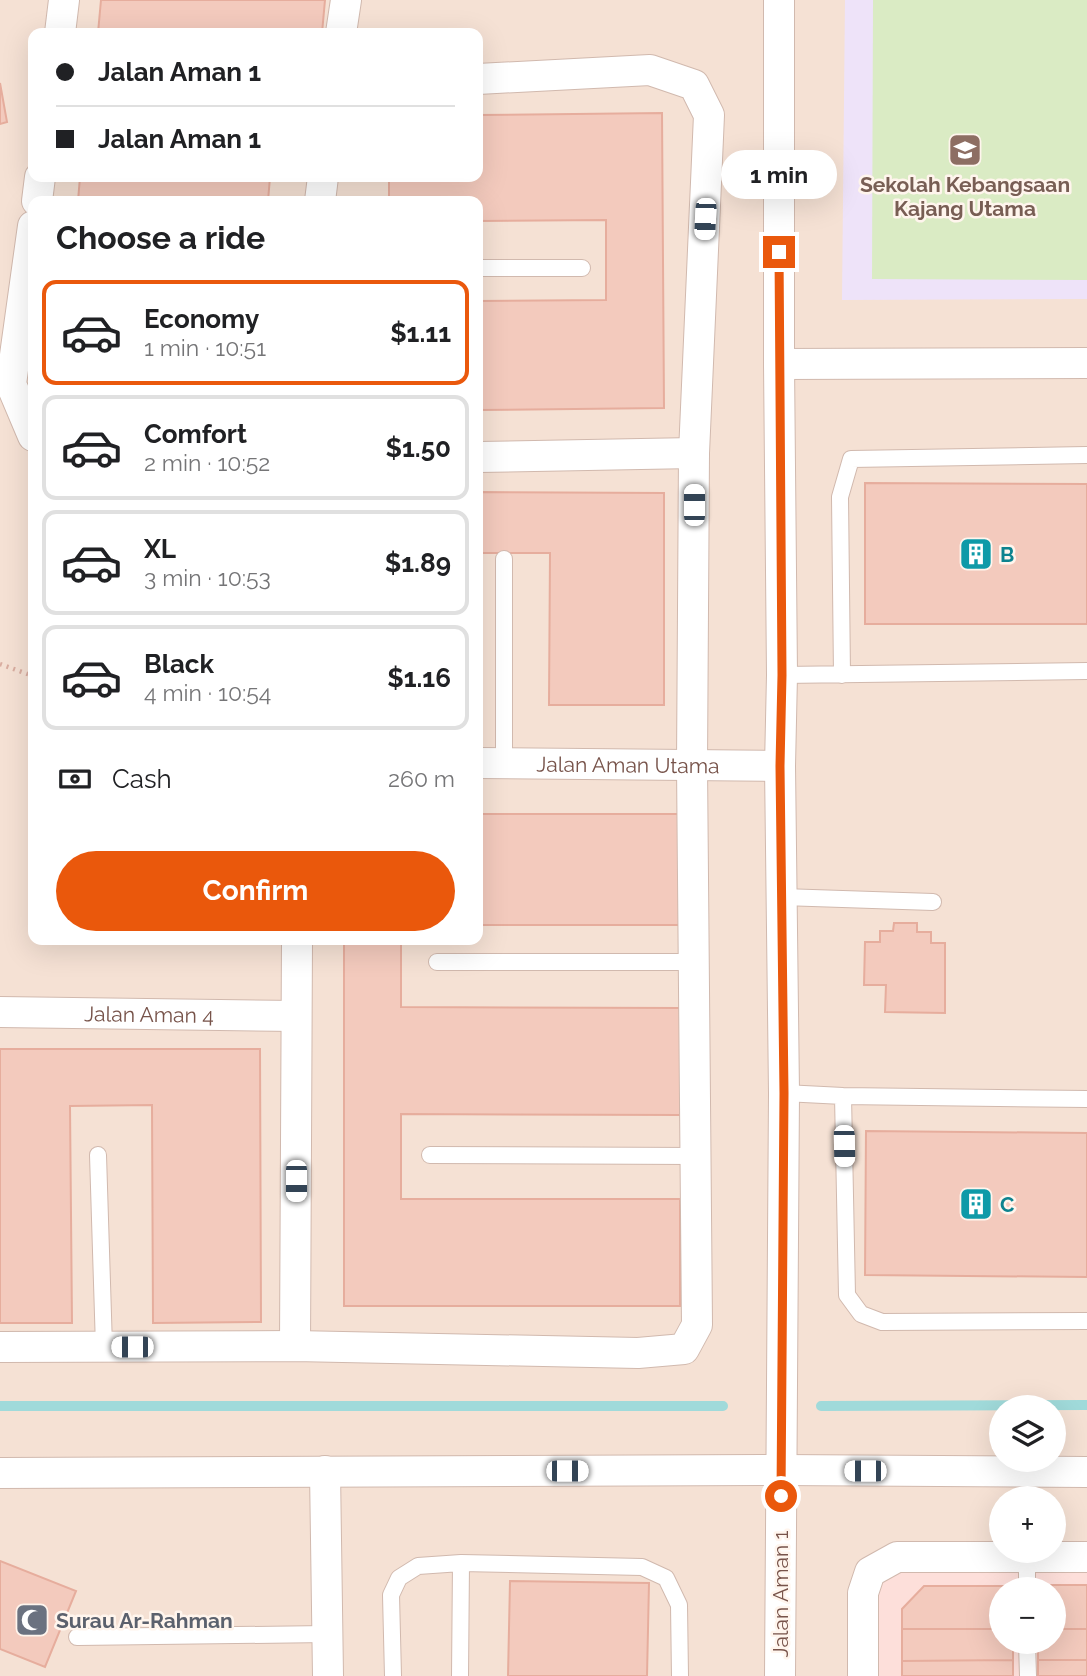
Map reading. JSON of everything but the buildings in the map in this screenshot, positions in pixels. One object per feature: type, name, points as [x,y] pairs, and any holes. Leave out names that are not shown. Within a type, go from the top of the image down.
[{"type":"street","points":[[61,28],[64,0]]},
{"type":"street","points":[[342,28],[346,0]]},
{"type":"street","name":"Jalan Aman 1","points":[[779,0],[782,675],[780,766],[784,1093],[780,1676]]},
{"type":"street","points":[[0,1347],[295,1346],[638,1353],[684,1349],[697,1325],[692,765],[694,453],[709,115],[694,85],[650,70],[483,79]]},
{"type":"street","points":[[28,262],[11,384],[28,424]]},
{"type":"street","points":[[779,364],[1087,363]]},
{"type":"street","points":[[483,457],[694,453]]},
{"type":"street","name":"Jalan Aman Utama","points":[[491,763],[780,766]]},
{"type":"street","points":[[295,1346],[297,945]]},
{"type":"street","name":"Jalan Aman 4","points":[[0,1013],[296,1016]]},
{"type":"street","points":[[0,1473],[781,1470],[1087,1472]]},
{"type":"street","points":[[325,1471],[328,1676]]},
{"type":"street","points":[[863,1676],[863,1593],[870,1572],[897,1557],[989,1557]]},
{"type":"street","points":[[1066,1557],[1087,1557]]},
{"type":"lane","points":[[483,268],[582,268]]},
{"type":"lane","points":[[842,675],[840,497],[851,459],[1087,455]]},
{"type":"lane","points":[[491,763],[504,559]]},
{"type":"lane","points":[[782,675],[1087,671]]},
{"type":"lane","points":[[782,897],[933,902]]},
{"type":"lane","points":[[437,962],[694,962]]},
{"type":"lane","points":[[784,1093],[1087,1099]]},
{"type":"lane","points":[[843,1096],[847,1295],[861,1314],[882,1322],[1087,1321]]},
{"type":"lane","points":[[98,1155],[104,1347]]},
{"type":"lane","points":[[430,1155],[696,1156]]},
{"type":"lane","points":[[393,1676],[391,1595],[399,1578],[418,1566],[461,1563],[642,1567],[666,1578],[679,1605],[680,1676]]},
{"type":"lane","points":[[460,1676],[461,1563]]},
{"type":"lane","points":[[77,1637],[327,1634]]},
{"type":"lane","points":[[1027,1654],[1028,1676]]},
{"type":"path","points":[[0,664],[28,674]]},
{"type":"shaded area","points":[[0,0],[1087,0],[1087,1676],[0,1676]]},
{"type":"shaded area","name":"Sekolah Kebangsaan Kajang Utama","points":[[845,0],[1087,0],[1087,299],[842,300]]},
{"type":"shaded area","points":[[906,1569],[1087,1569],[1087,1676],[876,1676],[875,1594],[882,1580]]},
{"type":"green space","name":"Sekolah Kebangsaan Kajang Utama","points":[[873,0],[1087,0],[1087,280],[872,279]]},
{"type":"waterway","points":[[821,1406],[1087,1405]]},
{"type":"waterway","points":[[0,1406],[723,1406]]},
{"type":"place","name":"Sekolah Kebangsaan Kajang Utama","points":[[965,150]]},
{"type":"place","name":"B","points":[[976,554]]},
{"type":"place","name":"C","points":[[976,1204]]},
{"type":"place","name":"Surau Ar-Rahman","points":[[32,1620]]},
{"type":"route","points":[[779,252],[784,1093],[781,1496]]}]
